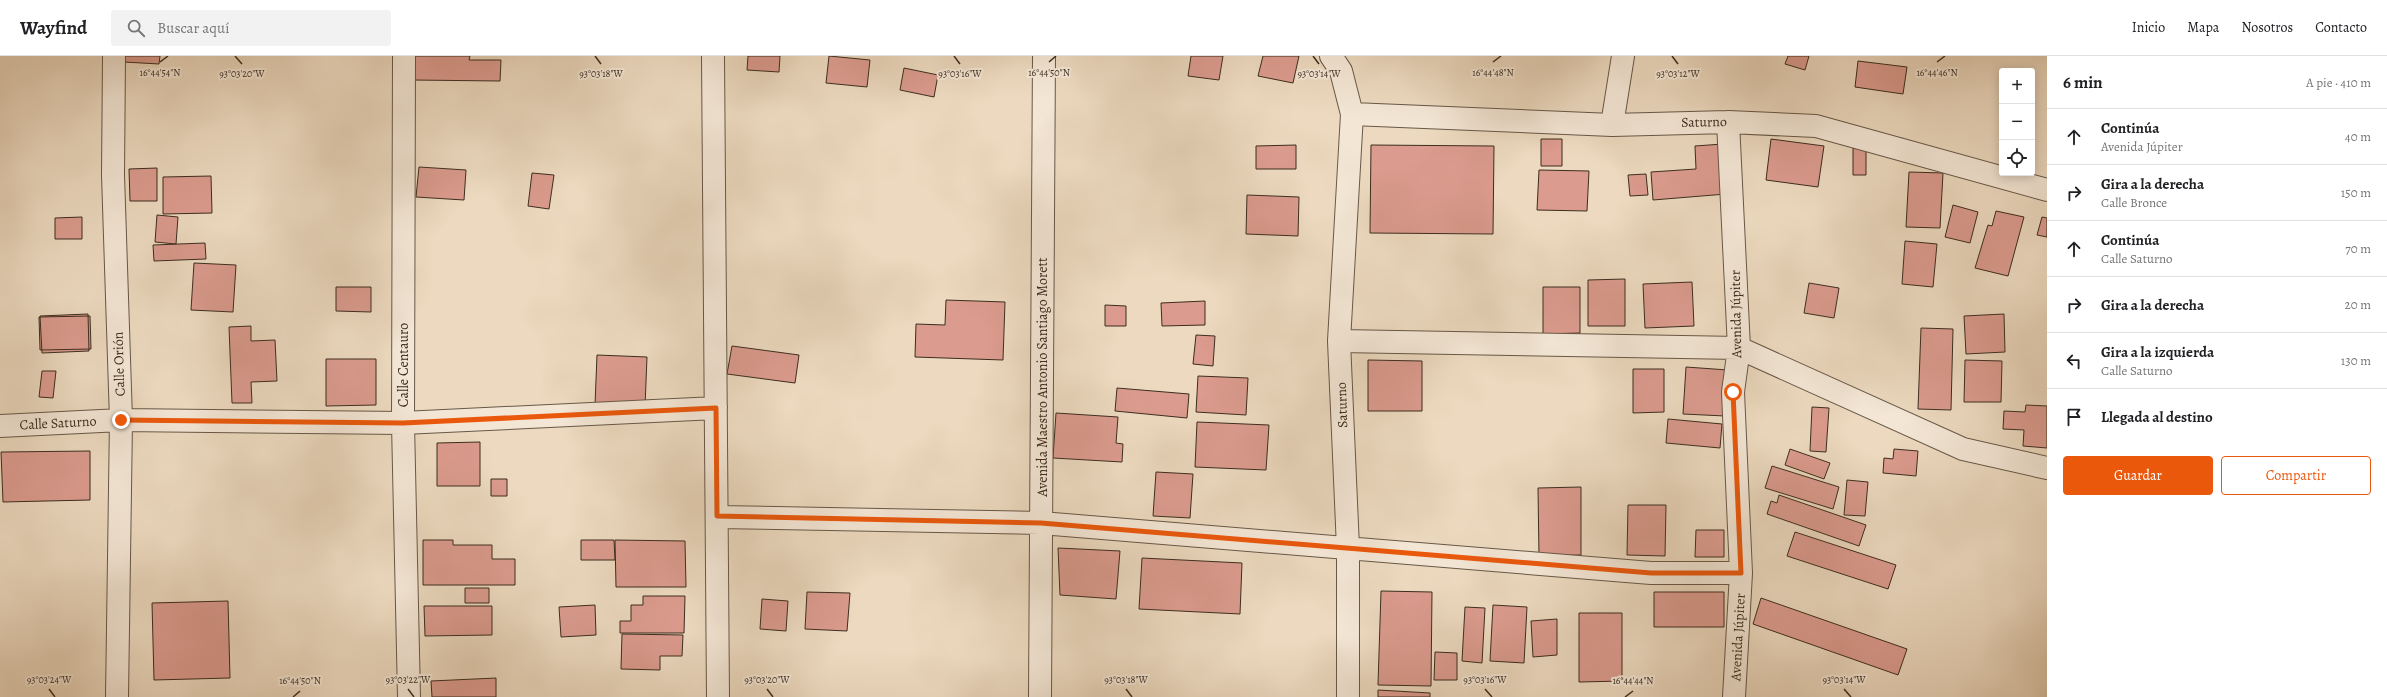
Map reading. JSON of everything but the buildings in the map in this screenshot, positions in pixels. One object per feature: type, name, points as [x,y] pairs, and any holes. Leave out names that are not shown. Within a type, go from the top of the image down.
[{"type":"street","name":"Calle Orión","points":[[114,56],[113,175],[121,420],[117,697]]},
{"type":"street","name":"Calle Centauro","points":[[404,56],[403,423],[409,697]]},
{"type":"street","points":[[713,56],[718,697]]},
{"type":"street","name":"Avenida Maestro Antonio Santiago Morett","points":[[1040,697],[1044,56]]},
{"type":"street","points":[[1612,125],[1623,56]]},
{"type":"street","name":"Saturno","points":[[1336,64],[1352,114],[1339,341],[1348,548],[1348,697]]},
{"type":"street","name":"Saturno","points":[[1352,114],[1612,125],[1728,122],[1816,126],[2047,190]]},
{"type":"street","name":"Avenida Júpiter","points":[[1728,122],[1739,348],[1733,392],[1741,573],[1734,697]]},
{"type":"street","points":[[1339,341],[1739,348],[1963,450],[2047,468]]},
{"type":"street","name":"Calle Saturno","points":[[0,426],[121,420],[403,423],[716,408]]},
{"type":"street","points":[[717,516],[1041,523],[1651,573],[1741,573]]},
{"type":"route","points":[[121,420],[403,423],[716,408],[717,516],[1041,523],[1651,573],[1741,573],[1733,392]]}]
